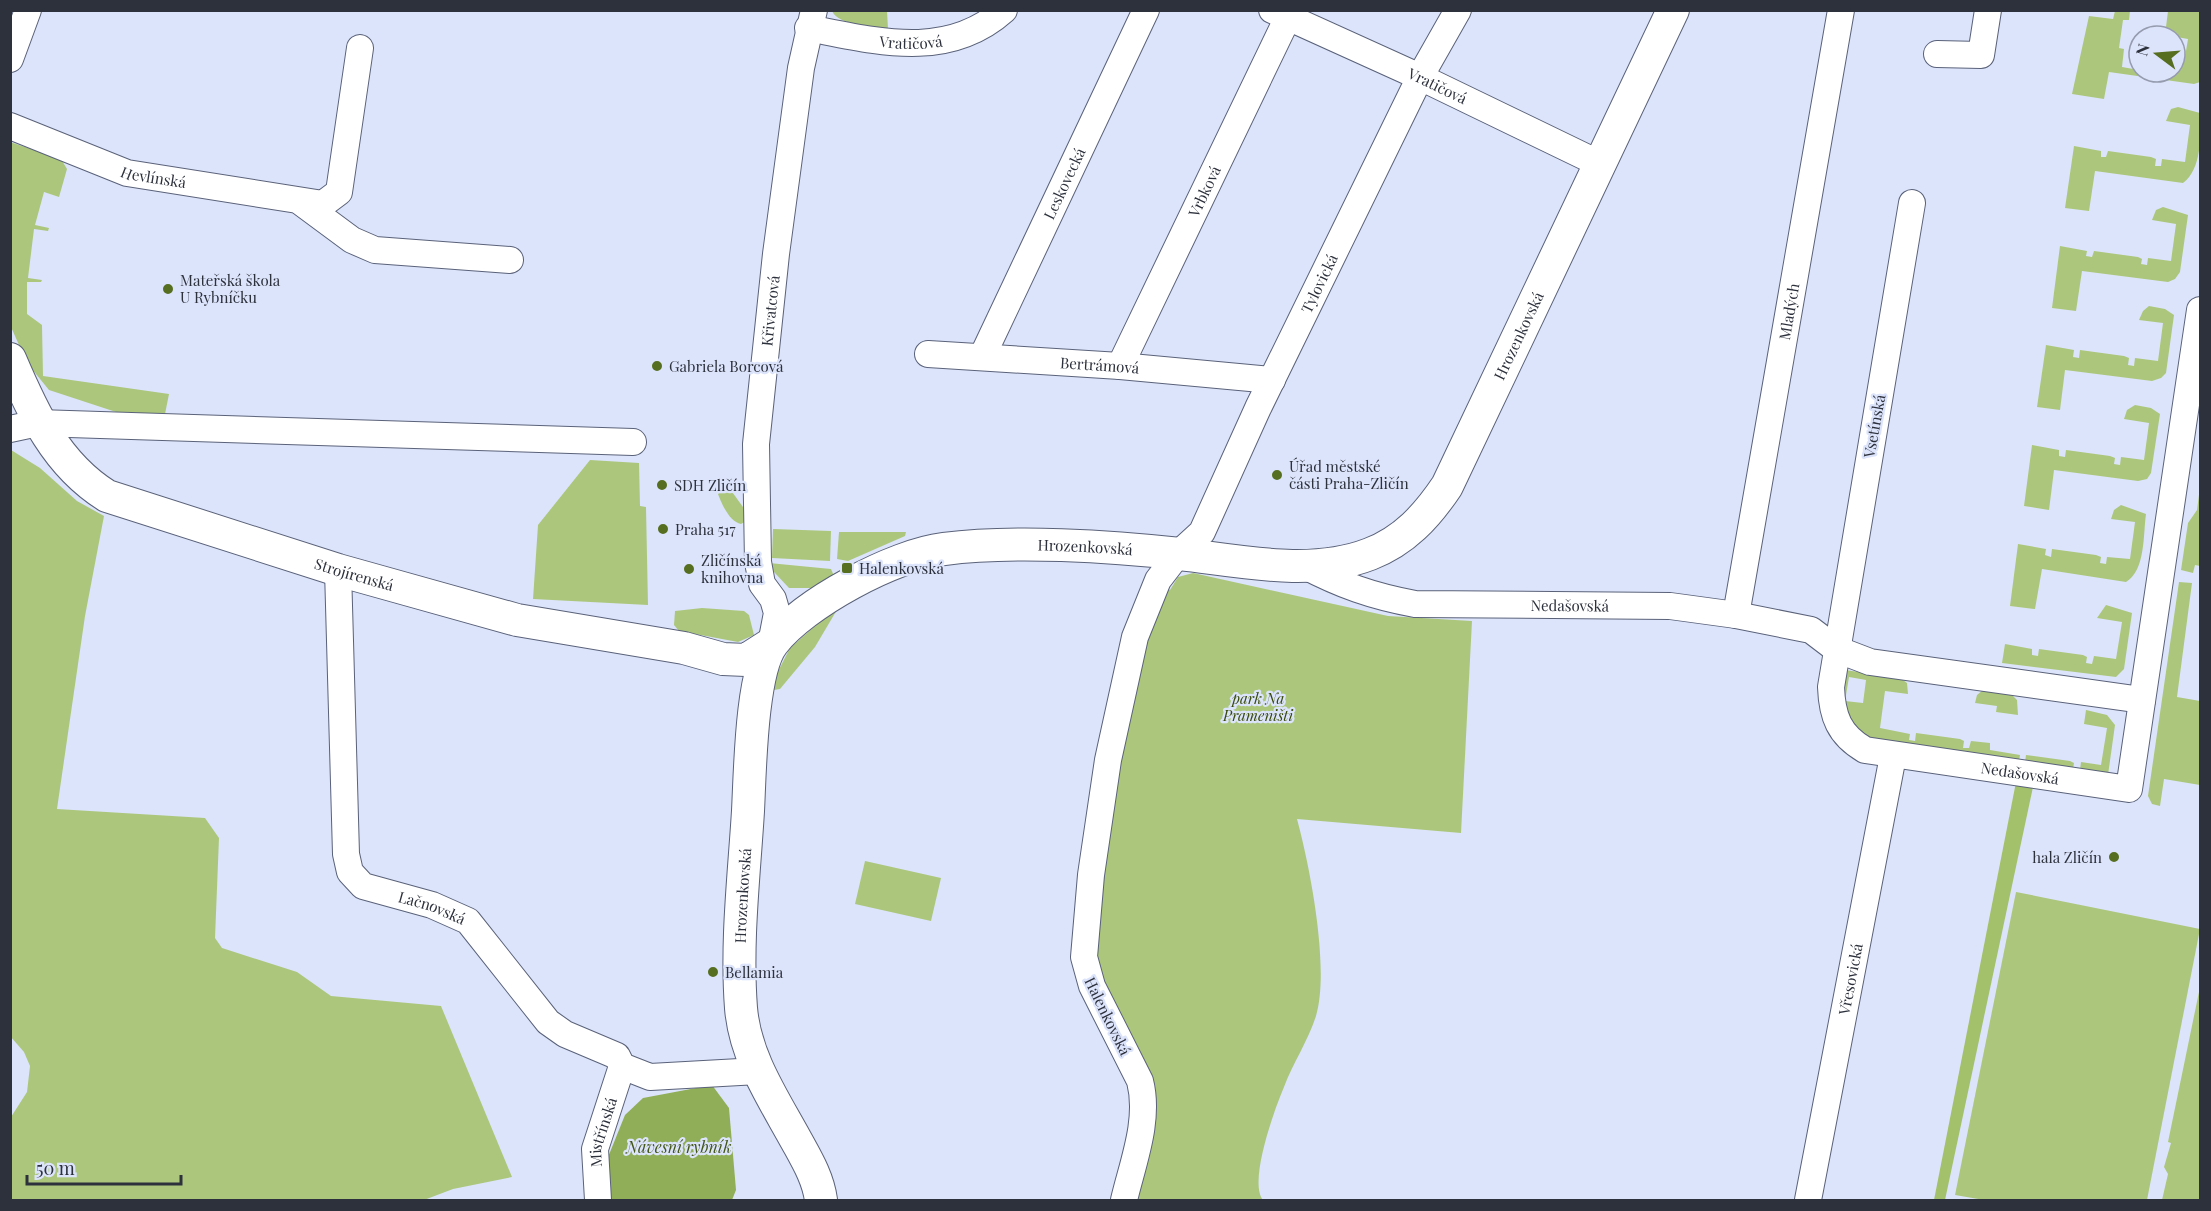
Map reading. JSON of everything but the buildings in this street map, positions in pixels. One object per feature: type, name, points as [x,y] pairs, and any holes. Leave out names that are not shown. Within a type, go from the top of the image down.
[{"type":"street","points":[[10,59],[28,10]]},
{"type":"street","name":"Vratičová","points":[[811,19],[874,42],[927,43],[969,34],[993,21],[1004,10]]},
{"type":"street","name":"Leskovecká","points":[[982,357],[1146,10]]},
{"type":"street","name":"Tylovická","points":[[1178,554],[1202,532],[1272,380],[1420,77],[1458,10]]},
{"type":"street","name":"Hrozenkovská","points":[[821,1200],[816,1175],[758,1071],[746,1042],[741,1010],[740,916],[754,718],[758,686],[771,644],[813,606],[838,591],[919,554],[943,549],[1025,546],[1178,554],[1303,565],[1339,563],[1370,554],[1401,538],[1425,516],[1447,486],[1672,10]]},
{"type":"street","name":"Mladých","points":[[1736,615],[1841,10]]},
{"type":"street","points":[[1937,54],[1981,56],[1988,10]]},
{"type":"street","name":"Vratičová","points":[[1280,15],[1420,77],[1600,164]]},
{"type":"street","name":"Vrbková","points":[[1120,366],[1280,15]]},
{"type":"street","name":"Křivatcová","points":[[771,644],[777,614],[773,598],[762,584],[758,562],[756,444],[776,254],[811,19]]},
{"type":"street","name":"Hevlínská","points":[[10,126],[127,173],[302,203],[323,204],[339,192],[360,48]]},
{"type":"street","name":"Hevlínská","points":[[302,203],[345,236],[375,250],[510,260]]},
{"type":"street","name":"Vsetínská","points":[[1836,649],[1912,203]]},
{"type":"street","name":"Nedašovská","points":[[1836,649],[1831,695],[1832,712],[1839,727],[1850,740],[1865,750],[1893,756],[2129,789],[2200,310]]},
{"type":"street","name":"Bertrámová","points":[[928,354],[1120,366],[1272,380]]},
{"type":"street","name":"Strojírenská","points":[[10,359],[24,426],[61,456],[86,483],[107,496],[338,570],[517,620],[684,648],[723,659],[746,660],[771,644]]},
{"type":"street","points":[[24,426],[633,442]]},
{"type":"street","name":"Halenkovská","points":[[1124,1200],[1140,1137],[1143,1094],[1140,1081],[1087,974],[1085,925],[1108,760],[1124,679],[1137,630],[1158,580],[1178,554]]},
{"type":"street","name":"Nedašovská","points":[[1303,565],[1341,586],[1378,597],[1415,604],[1670,606],[1736,615],[1811,630],[1836,649],[1870,662],[2142,700]]},
{"type":"street","name":"Lačnovská","points":[[338,570],[346,854],[353,878],[368,888],[432,905],[468,921],[548,1022],[565,1034],[616,1056],[622,1066],[650,1077],[758,1071]]},
{"type":"street","name":"Vřesovická","points":[[1808,1200],[1893,756]]},
{"type":"street","name":"Mistřínská","points":[[598,1200],[595,1149],[622,1066]]},
{"type":"green space","points":[[832,11],[887,11],[888,29],[842,20]]},
{"type":"green space","points":[[2115,11],[2130,11],[2129,20],[2123,20],[2119,48],[2124,49],[2122,67],[2127,68],[2127,75],[2109,72],[2104,99],[2072,94],[2089,16],[2113,19]]},
{"type":"green space","points":[[2168,11],[2200,11],[2200,82],[2187,83],[2187,24],[2166,24]]},
{"type":"green space","points":[[2178,107],[2200,113],[2197,160],[2194,169],[2183,183],[2095,171],[2089,211],[2065,208],[2074,146],[2101,151],[2101,157],[2106,157],[2108,151],[2151,157],[2156,159],[2155,166],[2161,166],[2162,159],[2185,162],[2190,125],[2166,121],[2171,109]]},
{"type":"green space","points":[[10,142],[61,159],[67,169],[59,197],[44,192],[35,225],[49,228],[48,231],[34,229],[28,278],[42,280],[41,282],[27,282],[27,314],[42,325],[43,376],[169,394],[165,414],[116,412],[49,390],[27,363],[11,327]]},
{"type":"green space","points":[[2163,207],[2188,215],[2180,272],[2175,279],[2168,282],[2082,271],[2076,311],[2052,308],[2060,246],[2087,251],[2086,256],[2092,257],[2094,251],[2138,257],[2142,259],[2141,264],[2147,265],[2148,258],[2171,261],[2176,224],[2152,220],[2156,210]]},
{"type":"green space","points":[[2149,306],[2165,309],[2174,315],[2166,373],[2161,378],[2152,381],[2065,370],[2060,410],[2037,407],[2046,345],[2074,350],[2073,357],[2079,358],[2080,350],[2124,356],[2129,358],[2128,365],[2134,366],[2135,358],[2158,361],[2163,323],[2139,320],[2143,311]]},
{"type":"green space","points":[[2135,405],[2151,408],[2160,414],[2151,473],[2147,479],[2138,481],[2054,470],[2049,510],[2024,506],[2032,445],[2059,450],[2059,456],[2065,457],[2066,450],[2110,456],[2115,458],[2114,464],[2120,465],[2121,457],[2144,460],[2149,423],[2124,419],[2127,410]]},
{"type":"green space","points":[[11,450],[40,468],[77,501],[104,516],[85,616],[57,809],[205,818],[219,838],[215,938],[222,948],[297,972],[331,996],[441,1006],[512,1177],[453,1189],[424,1200],[11,1200],[11,1117],[27,1092],[30,1066],[24,1052],[10,1036]]},
{"type":"green space","points":[[590,460],[639,463],[640,506],[646,507],[648,605],[533,599],[538,525]]},
{"type":"green space","points":[[726,487],[730,489],[748,514],[748,520],[741,524],[730,517],[718,494]]},
{"type":"green space","points":[[2200,487],[2200,566],[2195,565],[2193,573],[2181,570],[2188,523],[2197,510]]},
{"type":"green space","points":[[2121,505],[2146,514],[2140,560],[2137,569],[2126,582],[2042,569],[2035,609],[2010,606],[2018,544],[2046,549],[2045,555],[2051,557],[2052,549],[2096,555],[2101,557],[2100,563],[2106,564],[2107,557],[2130,559],[2135,522],[2111,519],[2114,510]]},
{"type":"green space","points":[[773,529],[831,531],[830,561],[772,558]]},
{"type":"green space","points":[[839,532],[906,532],[905,536],[848,561],[837,559]]},
{"type":"green space","points":[[769,563],[831,569],[834,576],[813,588],[789,588]]},
{"type":"green space","name":"park Na Prameništi","points":[[1193,573],[1388,616],[1472,621],[1461,833],[1297,819],[1317,918],[1321,972],[1320,996],[1313,1025],[1288,1078],[1269,1127],[1259,1178],[1259,1191],[1263,1200],[1132,1200],[1148,1150],[1094,959],[1111,801],[1129,693],[1164,588],[1170,590],[1178,577]]},
{"type":"green space","points":[[2179,582],[2192,583],[2177,697],[2200,701],[2200,785],[2164,779],[2160,806],[2152,804],[2148,796]]},
{"type":"green space","points":[[841,603],[815,647],[780,689],[768,691],[790,648]]},
{"type":"green space","points":[[2106,605],[2132,613],[2124,669],[2116,677],[2002,663],[2005,644],[2032,649],[2032,655],[2038,656],[2039,649],[2083,655],[2087,657],[2086,663],[2092,664],[2094,656],[2116,659],[2122,622],[2097,618]]},
{"type":"green space","points":[[702,608],[744,611],[749,615],[754,635],[738,642],[679,631],[674,625],[675,611]]},
{"type":"green space","points":[[1845,670],[1900,678],[1907,683],[1908,694],[1885,691],[1880,728],[1910,734],[1909,740],[1915,741],[1916,733],[1960,739],[1964,741],[1963,748],[1969,748],[1971,741],[1990,743],[1990,750],[2020,755],[2019,761],[2025,762],[2026,755],[2070,761],[2074,763],[2073,769],[2080,770],[2081,762],[2101,765],[2107,728],[2084,724],[2086,710],[2107,715],[2115,725],[2108,775],[1877,744],[1858,728],[1847,713],[1845,704],[1844,695]],"holes":[[[1849,677],[1866,680],[1863,703],[1845,701]]]},
{"type":"green space","points":[[1983,690],[2011,694],[2017,700],[2018,715],[1996,712],[1997,706],[1975,703],[1977,695]]},
{"type":"green space","points":[[865,861],[941,878],[931,921],[855,904]]},
{"type":"green space","points":[[2016,892],[2200,929],[2147,1200],[1984,1200],[1955,1195]]},
{"type":"green space","points":[[2200,987],[2200,1200],[2162,1200],[2168,1174],[2164,1167],[2171,1143],[2168,1142]]},
{"type":"shaded area","points":[[2017,777],[2033,787],[1945,1200],[1934,1200]]},
{"type":"water","name":"Návesní rybník","points":[[712,1085],[729,1108],[736,1190],[732,1200],[607,1200],[602,1172],[625,1115],[643,1098]]},
{"type":"place","name":"Mateřská škola U Rybníčku","points":[[168,289]]},
{"type":"place","name":"Gabriela Borcová","points":[[657,366]]},
{"type":"place","name":"Úřad městské části Praha-Zličín","points":[[1277,475]]},
{"type":"place","name":"SDH Zličín","points":[[662,485]]},
{"type":"place","name":"Praha 517","points":[[663,529]]},
{"type":"place","name":"Halenkovská","points":[[847,568]]},
{"type":"place","name":"Zličínská knihovna","points":[[689,569]]},
{"type":"place","name":"hala Zličín","points":[[2114,857]]},
{"type":"place","name":"Bellamia","points":[[713,972]]}]
